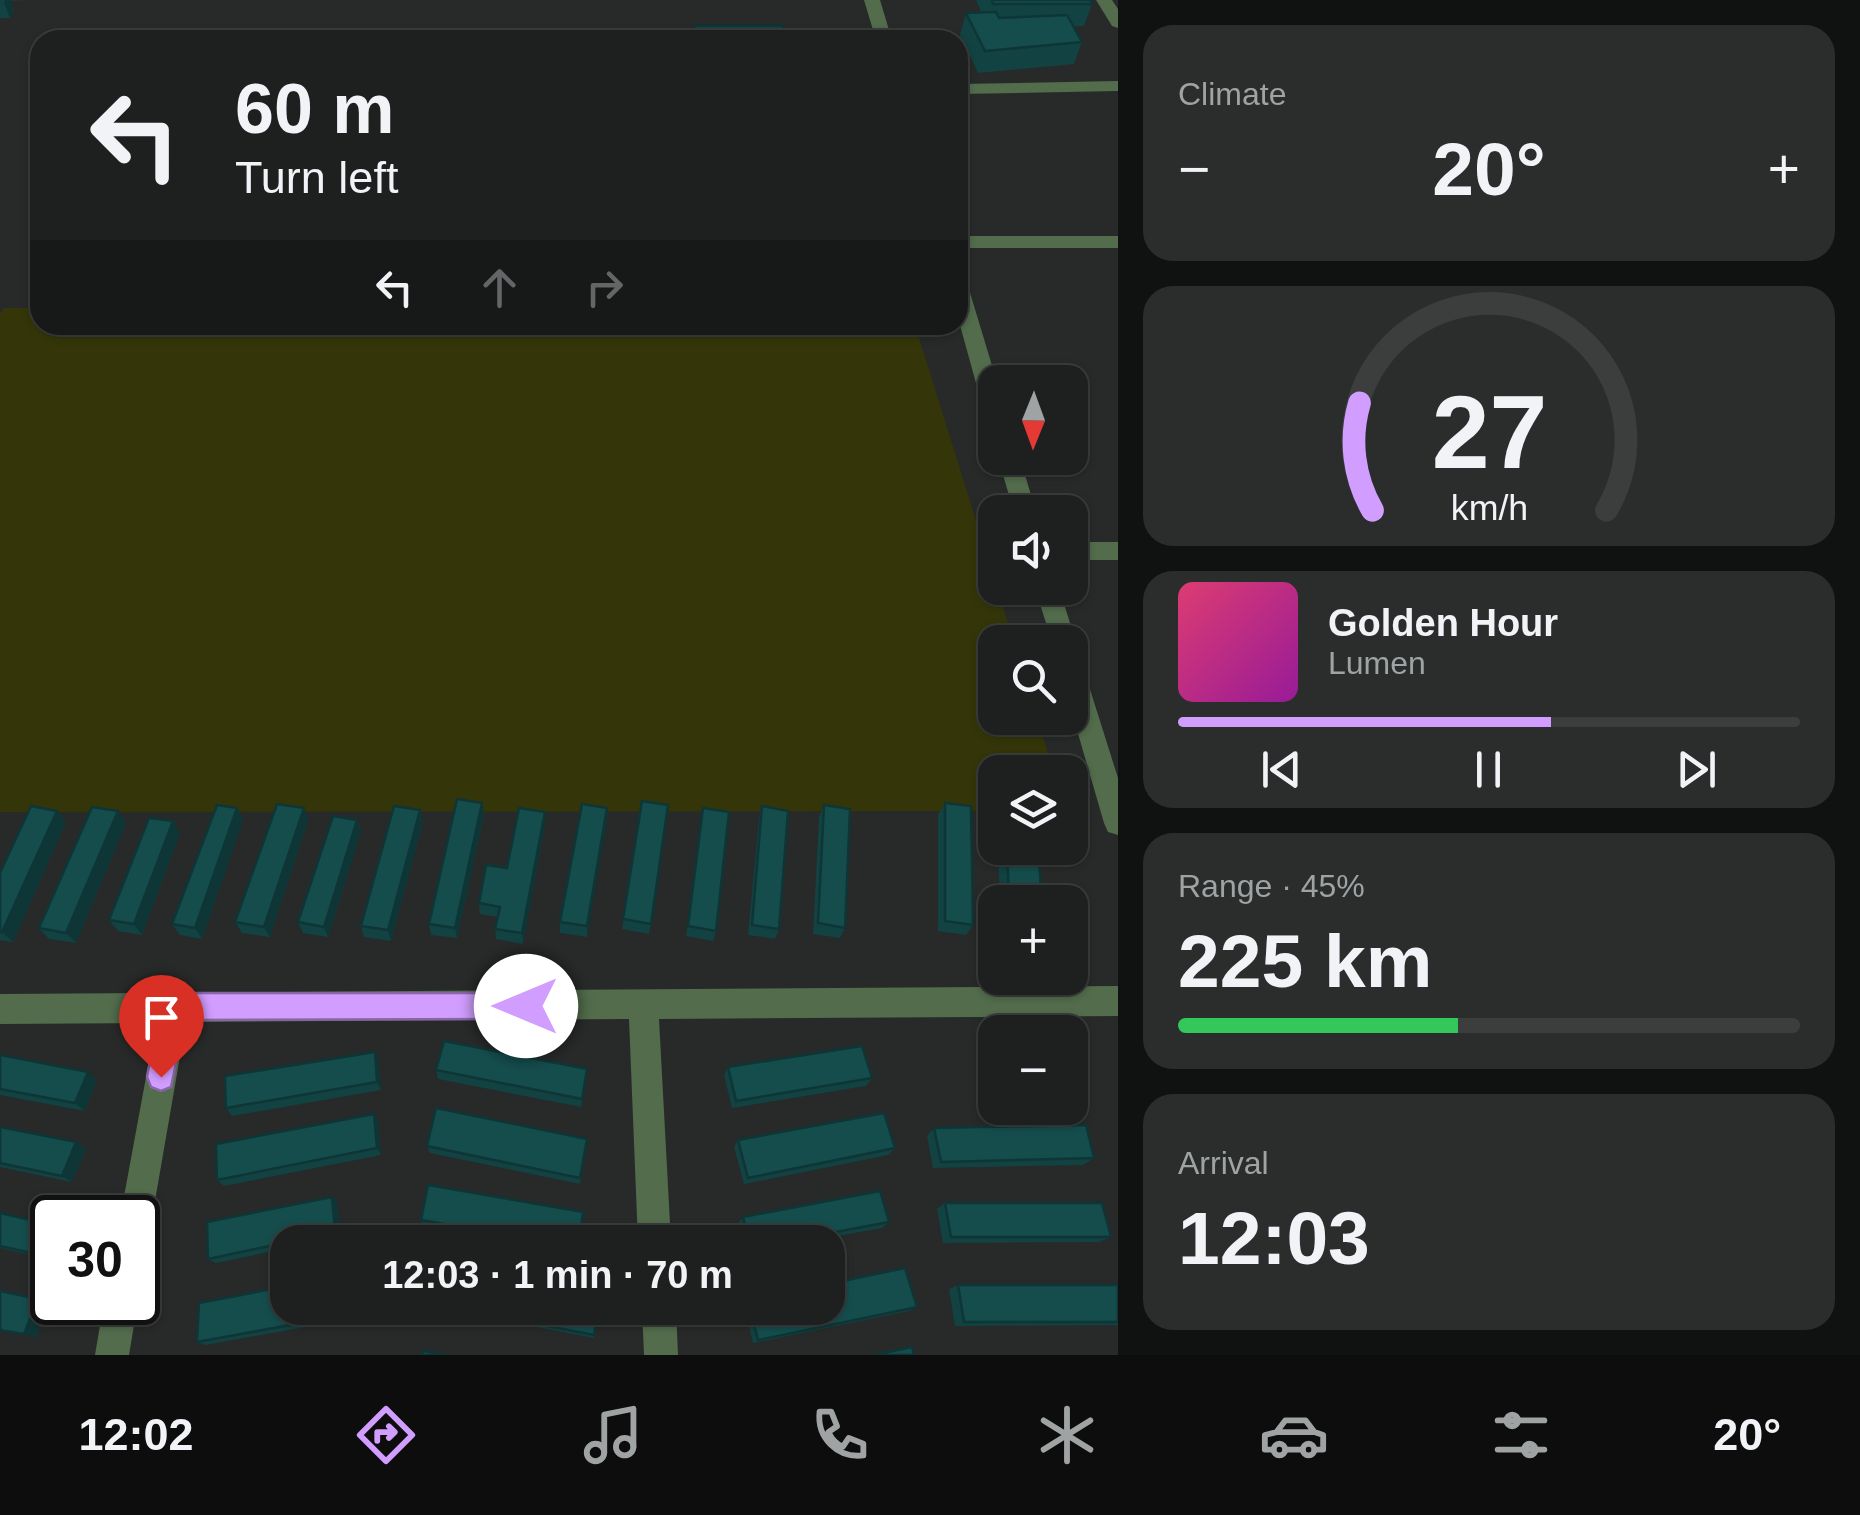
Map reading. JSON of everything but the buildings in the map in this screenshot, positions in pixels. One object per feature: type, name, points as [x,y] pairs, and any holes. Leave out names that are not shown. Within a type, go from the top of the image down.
[{"type":"street","points":[[872,0],[881,30]]},
{"type":"street","points":[[1104,0],[1118,23]]},
{"type":"street","points":[[968,89],[1118,86]]},
{"type":"street","points":[[968,242],[1118,242]]},
{"type":"street","points":[[968,320],[981,365]]},
{"type":"street","points":[[1088,552],[1118,551]]},
{"type":"street","points":[[1088,724],[1118,823]]},
{"type":"street","points":[[0,1008],[1118,1000]]},
{"type":"street","points":[[643,1006],[655,1225]]},
{"type":"street","points":[[140,1195],[174,1007]]},
{"type":"street","points":[[112,1355],[117,1325]]},
{"type":"street","points":[[660,1325],[661,1355]]},
{"type":"shaded area","points":[[4,308],[30,308],[30,335],[918,335],[978,527],[978,605],[1002,605],[1009,625],[978,625],[978,735],[1042,735],[1049,755],[978,755],[978,811],[0,812],[0,314]]},
{"type":"route","points":[[161,1077],[174,1007],[526,1006]]}]
